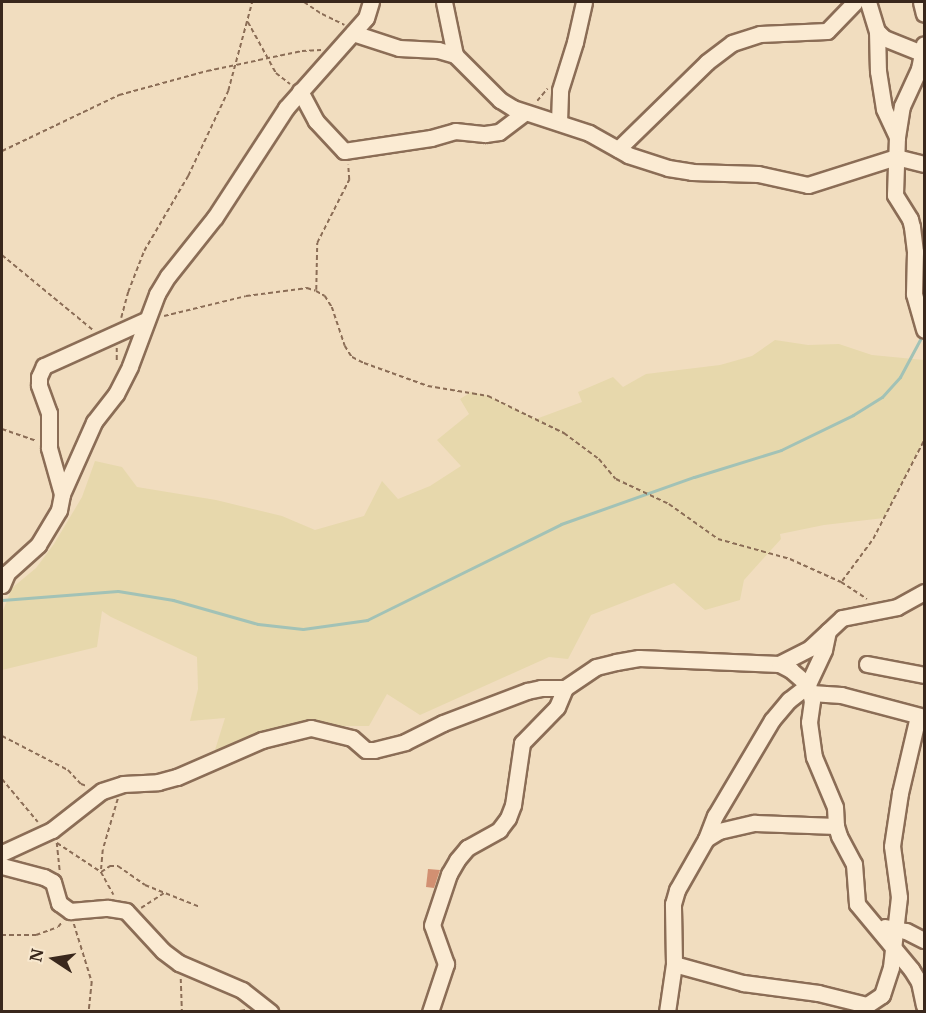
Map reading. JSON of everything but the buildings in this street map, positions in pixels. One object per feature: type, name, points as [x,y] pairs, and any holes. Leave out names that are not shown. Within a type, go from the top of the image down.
[{"type":"street","points":[[2,585],[7,573],[38,545],[59,510],[62,494],[94,422],[116,394],[146,320],[168,276],[215,217],[260,146],[300,91],[366,18],[371,2]]},
{"type":"street","points":[[444,2],[455,55]]},
{"type":"street","points":[[559,122],[558,102],[584,2]]},
{"type":"street","points":[[618,149],[707,62],[732,44],[777,32],[827,31],[855,2]]},
{"type":"street","points":[[868,2],[877,31],[878,71],[884,109],[897,137]]},
{"type":"street","points":[[921,2],[924,14]]},
{"type":"street","points":[[877,31],[884,38],[924,51],[919,69],[902,106],[897,137],[895,195],[910,219],[912,227],[915,252],[914,294],[924,330]]},
{"type":"street","points":[[353,33],[384,45],[438,50],[455,55],[500,100],[524,112],[589,133],[618,149],[668,168],[692,172],[758,174],[807,185],[896,157],[923,161]]},
{"type":"street","points":[[300,91],[316,121],[344,151],[431,138],[456,131],[485,134],[499,132],[524,112]]},
{"type":"street","points":[[62,494],[48,444],[49,413],[39,385],[39,377],[44,366],[104,341],[116,331],[146,320]]},
{"type":"street","points":[[779,664],[810,648],[839,621],[850,615],[897,607],[924,592]]},
{"type":"street","points":[[828,631],[824,650],[810,689],[810,730],[814,757],[835,807],[836,826],[854,864],[857,904],[915,975],[924,1005]]},
{"type":"street","points":[[430,1011],[446,964],[432,925],[449,874],[467,848],[499,830],[508,818],[513,805],[522,743],[557,707],[565,688],[596,667],[639,658],[779,664],[791,670],[810,689],[921,717],[900,793],[892,846],[899,897],[894,928],[894,950],[882,995],[867,1005],[818,993],[743,983],[674,964]]},
{"type":"street","points":[[867,664],[924,675]]},
{"type":"street","points":[[2,853],[52,838],[102,791],[123,784],[177,777],[262,740],[311,728],[352,738],[366,750],[385,749],[527,691],[541,688],[565,688]]},
{"type":"street","points":[[667,1011],[674,964],[673,904],[677,890],[706,839],[715,816],[772,720],[789,700],[810,689]]},
{"type":"street","points":[[706,839],[719,831],[755,823],[836,826]]},
{"type":"street","points":[[2,866],[44,877],[53,882],[59,903],[70,911],[108,908],[126,911],[163,951],[180,963],[242,990],[270,1011]]},
{"type":"street","points":[[876,926],[894,928],[924,940]]},
{"type":"path","points":[[116,331],[144,251],[188,176],[228,91],[252,2]]},
{"type":"path","points":[[304,2],[322,15],[344,24],[353,33]]},
{"type":"path","points":[[248,21],[276,73],[300,91]]},
{"type":"path","points":[[2,151],[119,95],[268,58],[302,51],[337,50]]},
{"type":"path","points":[[524,112],[534,106],[546,90],[564,79]]},
{"type":"path","points":[[316,291],[317,243],[349,180],[344,151]]},
{"type":"path","points":[[2,255],[37,281],[88,328],[96,331]]},
{"type":"path","points":[[146,320],[246,296],[307,288],[316,291],[325,296],[332,307],[345,346],[358,360],[428,386],[488,396],[564,433],[599,459],[616,479],[669,504],[718,539],[790,558],[841,582],[872,602]]},
{"type":"path","points":[[2,429],[22,438],[48,444]]},
{"type":"path","points":[[841,582],[873,539],[924,440]]},
{"type":"path","points":[[2,736],[68,770],[81,784],[102,791]]},
{"type":"path","points":[[2,779],[52,838],[101,872],[126,911],[140,909],[164,893]]},
{"type":"path","points":[[101,872],[104,850],[123,784]]},
{"type":"path","points":[[52,838],[61,870],[53,882]]},
{"type":"path","points":[[101,872],[110,866],[118,866],[145,885],[200,907]]},
{"type":"path","points":[[2,935],[36,935],[58,927],[70,911]]},
{"type":"path","points":[[70,911],[92,982],[89,1011]]},
{"type":"path","points":[[180,963],[182,1011]]},
{"type":"shaded area","points":[[775,340],[808,345],[839,344],[872,355],[924,360],[923,442],[884,518],[824,525],[780,534],[781,539],[744,580],[740,600],[705,610],[674,583],[591,615],[568,659],[549,657],[420,715],[387,694],[369,726],[311,726],[260,733],[215,750],[225,718],[190,721],[198,689],[197,657],[102,611],[97,647],[2,670],[2,613],[12,588],[36,568],[54,544],[82,497],[95,461],[122,467],[137,487],[216,500],[282,516],[315,530],[364,516],[382,481],[398,499],[430,486],[461,466],[437,440],[469,414],[460,399],[471,392],[488,396],[536,419],[582,402],[578,392],[613,377],[623,387],[646,374],[720,365],[752,356]]},
{"type":"waterway","points":[[2,600],[118,591],[173,600],[258,624],[303,629],[367,620],[561,524],[694,477],[781,450],[853,415],[882,397],[900,377],[922,336]]}]
